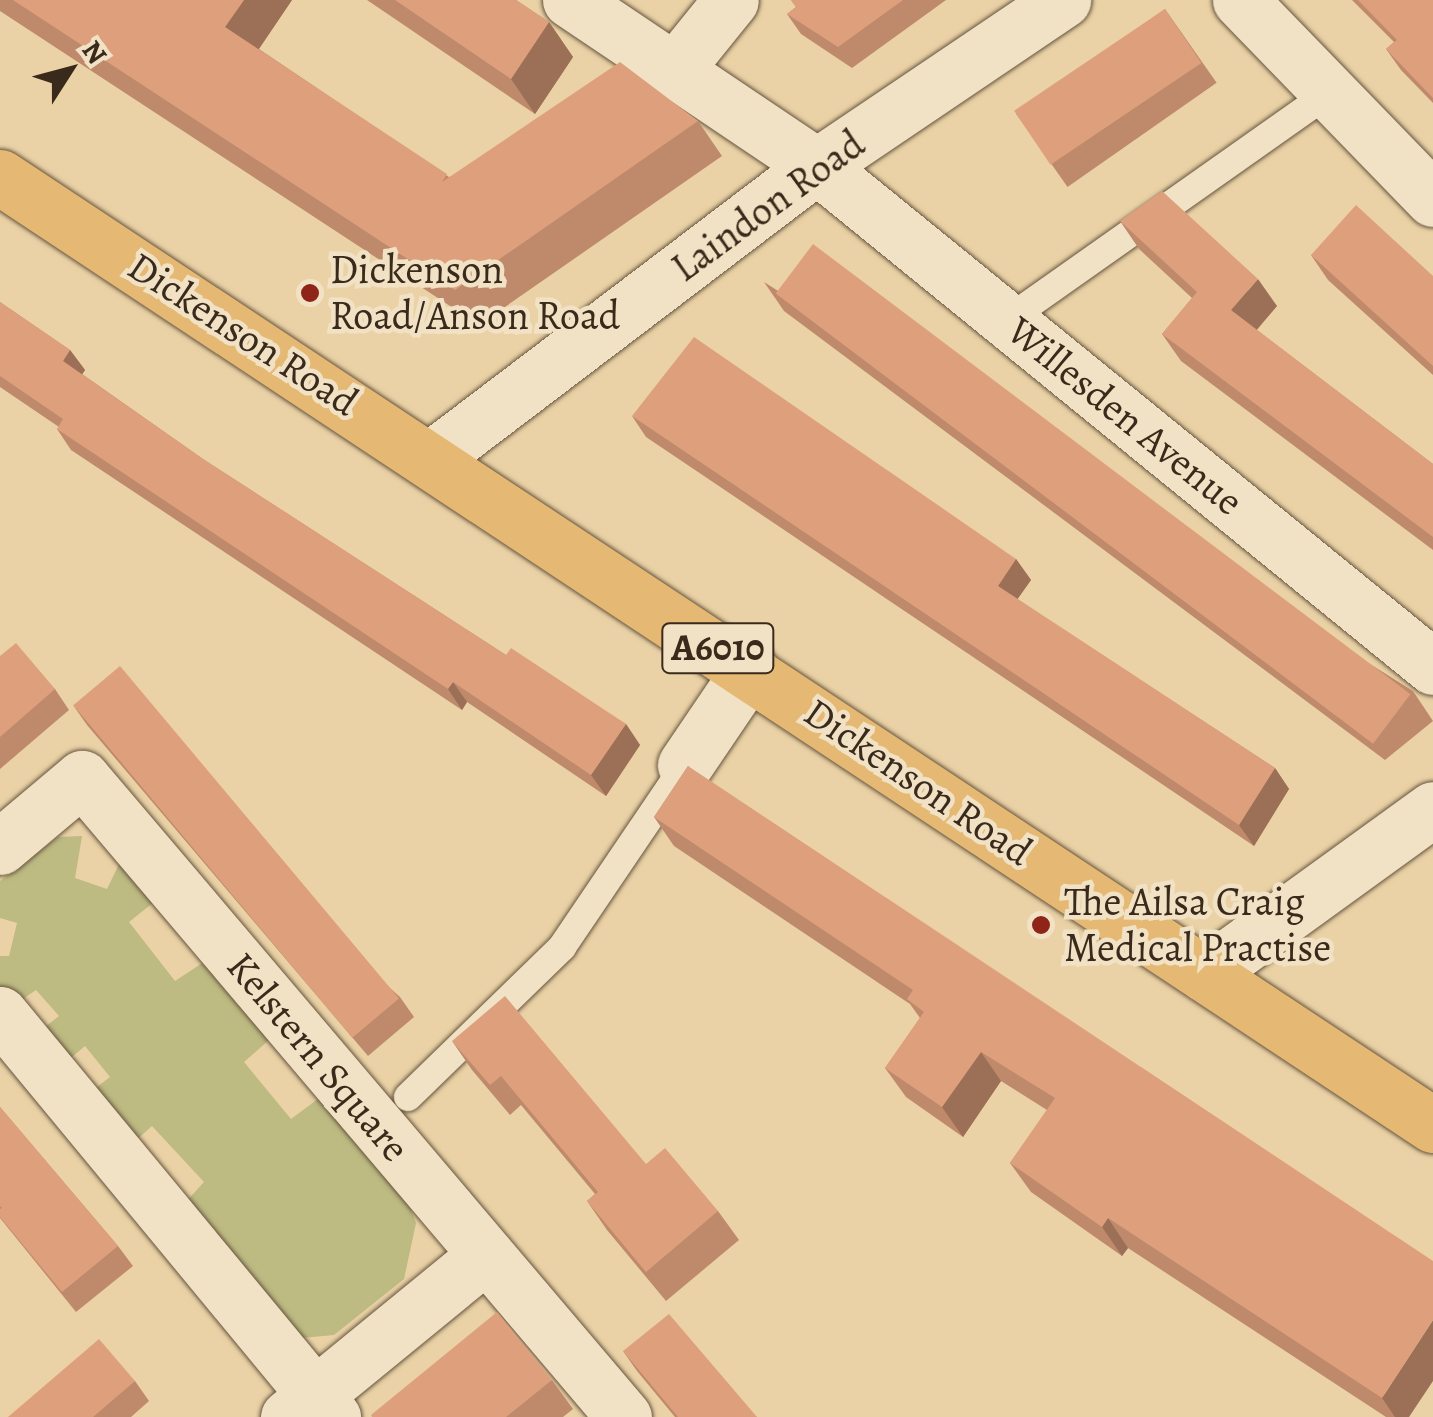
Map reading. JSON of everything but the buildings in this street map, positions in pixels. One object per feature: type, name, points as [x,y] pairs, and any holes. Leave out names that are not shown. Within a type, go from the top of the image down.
[{"type":"highway","name":"Dickenson Road","points":[[0,176],[432,458],[1433,1125]]},
{"type":"street","name":"Willesden Avenue","points":[[570,0],[817,166],[1433,667]]},
{"type":"street","points":[[673,72],[731,0]]},
{"type":"street","name":"Laindon Road","points":[[432,458],[817,166],[1064,0]]},
{"type":"street","points":[[1240,0],[1433,199]]},
{"type":"street","points":[[686,766],[750,669]]},
{"type":"street","name":"Kelstern Square","points":[[0,847],[82,778],[393,1112],[486,1255],[624,1417]]},
{"type":"street","points":[[1204,974],[1433,808]]},
{"type":"street","points":[[0,1014],[312,1409],[486,1255]]},
{"type":"lane","points":[[1007,320],[1329,93]]},
{"type":"lane","points":[[393,1112],[562,947],[686,766]]},
{"type":"shaded area","points":[[82,836],[75,878],[107,889],[123,856],[164,894],[129,922],[175,981],[216,954],[278,1032],[244,1062],[291,1119],[326,1093],[405,1194],[416,1223],[404,1279],[334,1335],[301,1338],[174,1215],[204,1182],[152,1126],[124,1151],[79,1101],[110,1077],[85,1046],[54,1072],[30,1039],[59,1016],[36,990],[5,1011],[0,1004],[0,956],[9,956],[17,923],[0,918],[0,881],[58,837]]},
{"type":"place","name":"Dickenson Road/Anson Road","points":[[310,293]]},
{"type":"place","name":"The Ailsa Craig Medical Practise","points":[[1041,925]]}]
